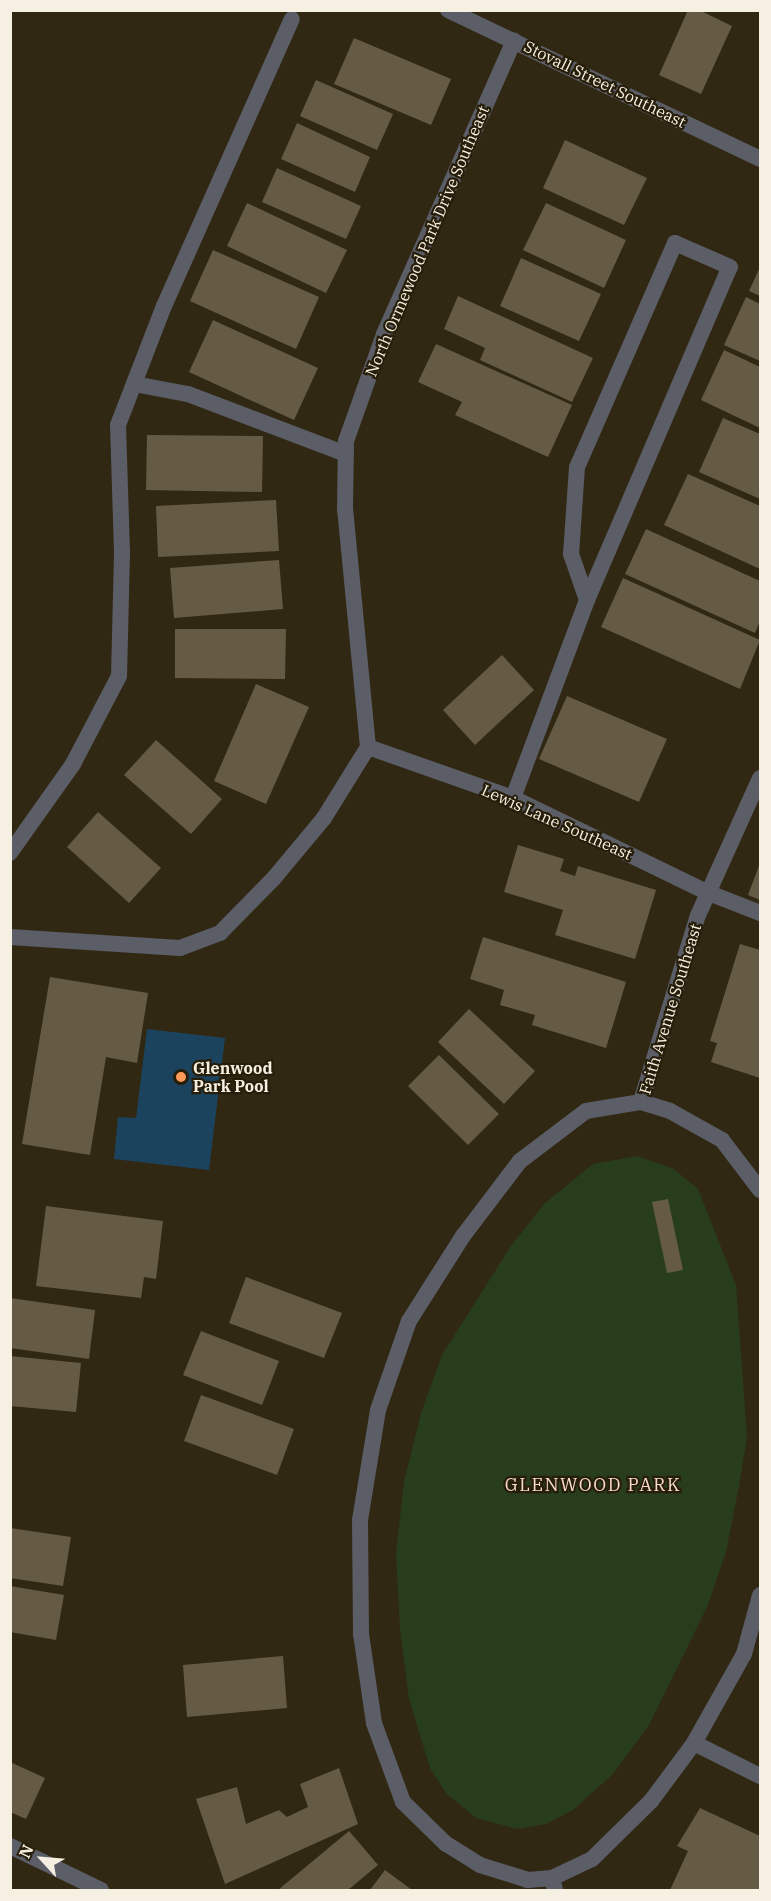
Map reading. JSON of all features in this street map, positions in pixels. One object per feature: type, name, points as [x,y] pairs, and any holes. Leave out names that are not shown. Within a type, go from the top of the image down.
[{"type":"street","name":"Stovall Street Southeast","points":[[448,10],[760,159]]},
{"type":"street","points":[[10,854],[21,833],[73,764],[119,676],[122,552],[118,425],[164,306],[292,19]]},
{"type":"street","name":"North Ormewood Park Drive Southeast","points":[[368,747],[345,510],[346,441],[384,334],[514,40]]},
{"type":"street","points":[[513,798],[587,600],[730,267],[675,243],[577,467],[571,554],[587,600]]},
{"type":"street","points":[[134,384],[188,394],[346,454]]},
{"type":"street","points":[[10,937],[180,948],[220,933],[274,878],[324,818],[368,747]]},
{"type":"street","name":"Lewis Lane Southeast","points":[[368,747],[513,798],[709,892],[760,913]]},
{"type":"street","name":"Faith Avenue Southeast","points":[[760,778],[698,915],[641,1102],[670,1112],[722,1140],[760,1190]]},
{"type":"street","points":[[641,1102],[586,1111],[520,1161],[463,1236],[409,1321],[378,1410],[360,1520],[361,1634],[374,1723],[403,1802],[446,1844],[480,1865],[528,1880],[554,1884],[600,1851],[651,1801],[694,1743],[744,1654],[760,1595]]},
{"type":"street","points":[[694,1743],[760,1776]]},
{"type":"street","points":[[10,1846],[101,1890]]},
{"type":"green space","points":[[637,1156],[674,1169],[698,1189],[736,1285],[747,1437],[739,1486],[726,1552],[708,1605],[649,1725],[613,1774],[573,1810],[546,1824],[517,1829],[476,1818],[446,1793],[430,1768],[409,1699],[400,1628],[396,1554],[404,1482],[421,1413],[442,1355],[511,1246],[544,1204],[593,1164]]},
{"type":"water","name":"Glenwood Park Pool","points":[[147,1029],[225,1038],[209,1170],[114,1159],[118,1117],[136,1118]]},
{"type":"building","points":[[688,10],[699,10],[732,26],[701,94],[659,75]]},
{"type":"building","points":[[354,38],[451,79],[431,125],[334,84]]},
{"type":"building","points":[[316,80],[393,114],[377,150],[300,116]]},
{"type":"building","points":[[297,123],[370,157],[355,192],[281,159]]},
{"type":"building","points":[[565,140],[647,178],[624,225],[543,188]]},
{"type":"building","points":[[277,168],[361,206],[346,239],[262,202]]},
{"type":"building","points":[[247,203],[347,250],[326,293],[227,246]]},
{"type":"building","points":[[546,203],[626,240],[604,288],[523,250]]},
{"type":"building","points":[[213,250],[319,297],[296,349],[190,301]]},
{"type":"building","points":[[521,258],[601,294],[579,341],[500,306]]},
{"type":"building","points":[[760,267],[760,296],[749,291]]},
{"type":"building","points":[[458,296],[593,358],[572,402],[480,360],[485,348],[444,329]]},
{"type":"building","points":[[746,297],[760,304],[760,361],[724,345]]},
{"type":"building","points":[[213,320],[318,368],[294,420],[189,372]]},
{"type":"building","points":[[436,344],[572,405],[548,457],[455,415],[462,402],[418,382]]},
{"type":"building","points":[[724,350],[760,367],[760,428],[701,400]]},
{"type":"building","points":[[723,418],[760,434],[760,499],[699,472]]},
{"type":"building","points":[[147,435],[263,436],[262,492],[146,490]]},
{"type":"building","points":[[688,474],[760,506],[760,569],[664,525]]},
{"type":"building","points":[[276,500],[279,551],[158,557],[156,506]]},
{"type":"building","points":[[646,529],[760,581],[760,621],[755,633],[625,574]]},
{"type":"building","points":[[279,560],[283,609],[174,618],[170,568]]},
{"type":"building","points":[[623,578],[760,640],[740,689],[601,627]]},
{"type":"building","points":[[175,629],[286,629],[285,679],[175,678]]},
{"type":"building","points":[[502,655],[534,690],[475,745],[443,710]]},
{"type":"building","points":[[256,684],[309,707],[266,804],[214,781]]},
{"type":"building","points":[[567,696],[667,739],[639,802],[539,759]]},
{"type":"building","points":[[156,740],[222,799],[191,834],[124,775]]},
{"type":"building","points":[[98,812],[161,868],[129,903],[67,847]]},
{"type":"building","points":[[518,845],[564,859],[560,871],[575,876],[578,866],[656,890],[635,959],[555,935],[563,910],[504,892]]},
{"type":"building","points":[[760,863],[760,900],[748,895]]},
{"type":"building","points":[[483,937],[626,982],[606,1048],[532,1025],[535,1015],[500,1005],[504,990],[470,979]]},
{"type":"building","points":[[740,944],[760,950],[760,1078],[711,1062],[717,1043],[710,1041]]},
{"type":"building","points":[[50,977],[148,993],[137,1063],[106,1057],[90,1155],[22,1144]]},
{"type":"building","points":[[469,1009],[535,1071],[504,1104],[438,1042]]},
{"type":"building","points":[[439,1055],[499,1114],[468,1145],[408,1086]]},
{"type":"building","points":[[668,1199],[683,1270],[667,1273],[652,1202]]},
{"type":"building","points":[[46,1206],[163,1221],[156,1279],[144,1277],[141,1298],[36,1286]]},
{"type":"building","points":[[246,1277],[342,1313],[324,1358],[229,1323]]},
{"type":"building","points":[[10,1298],[95,1310],[89,1359],[10,1348]]},
{"type":"building","points":[[201,1331],[279,1361],[262,1405],[183,1375]]},
{"type":"building","points":[[10,1356],[81,1363],[76,1412],[10,1406]]},
{"type":"building","points":[[201,1395],[294,1429],[277,1475],[184,1441]]},
{"type":"building","points":[[10,1528],[71,1537],[63,1586],[10,1578]]},
{"type":"building","points":[[10,1586],[64,1595],[56,1640],[10,1632]]},
{"type":"building","points":[[283,1656],[287,1708],[187,1717],[183,1665]]},
{"type":"building","points":[[10,1762],[45,1778],[26,1819],[10,1812]]},
{"type":"building","points":[[339,1768],[358,1824],[225,1884],[196,1799],[237,1787],[246,1824],[279,1810],[287,1817],[308,1807],[300,1784]]},
{"type":"building","points":[[700,1808],[760,1836],[760,1890],[670,1890],[688,1851],[677,1846]]},
{"type":"building","points":[[349,1831],[378,1865],[348,1890],[278,1890]]},
{"type":"building","points":[[385,1870],[412,1890],[370,1890]]},
{"type":"place","name":"Glenwood Park Pool","points":[[181,1077]]},
{"type":"district","name":"GLENWOOD PARK","points":[[593,1485]]}]
